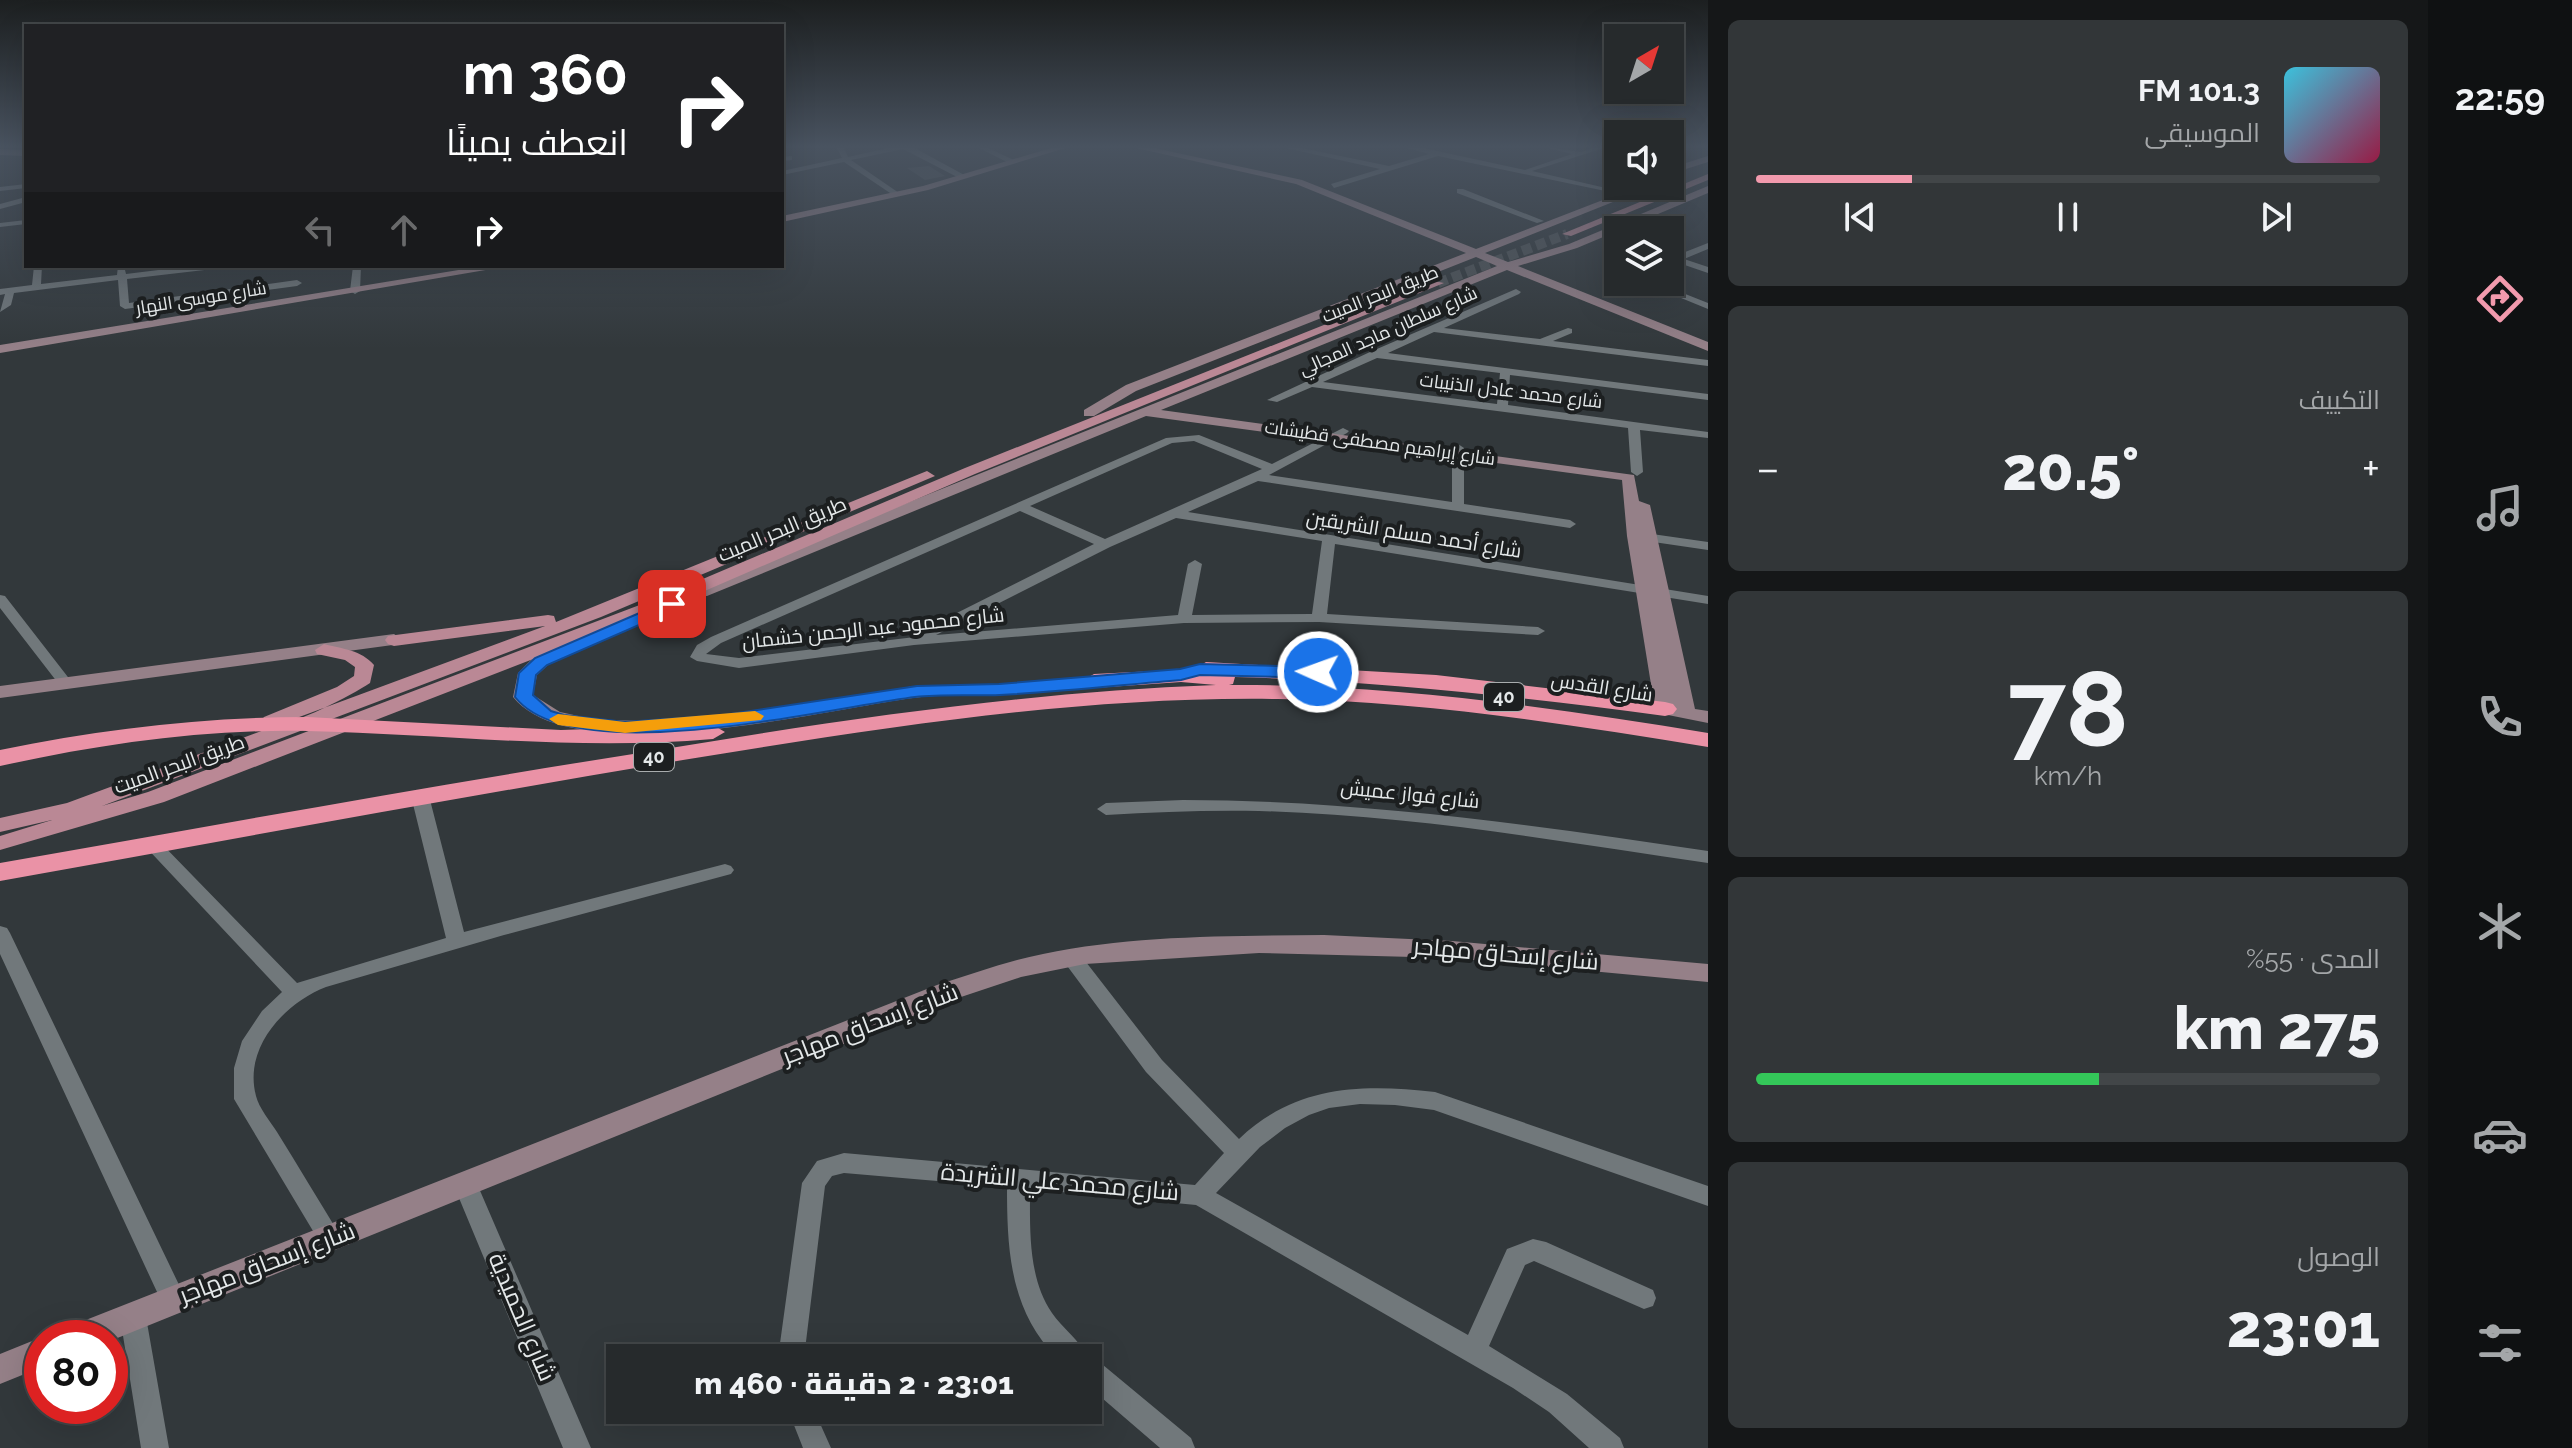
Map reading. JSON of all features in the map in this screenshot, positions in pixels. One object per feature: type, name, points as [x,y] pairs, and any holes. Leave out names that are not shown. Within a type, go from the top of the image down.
[{"type":"highway","points":[[1181,675],[1200,669],[1393,676],[1525,689],[1675,711]]},
{"type":"highway","name":"40","points":[[0,758],[121,734],[233,724],[384,728],[568,740],[666,737],[780,724],[999,690],[1181,675],[1305,686]]},
{"type":"highway","name":"40","points":[[0,872],[420,796],[792,734],[1070,697],[1305,686]]},
{"type":"highway","name":"شارع القدس","points":[[1305,686],[1485,695],[1708,728]]},
{"type":"highway","name":"شارع القدس","points":[[1305,686],[1490,706],[1708,740]]},
{"type":"main road","points":[[1606,214],[1562,233],[1613,214]]},
{"type":"main road","points":[[0,825],[48,816],[100,799],[595,613],[834,513],[1438,273]]},
{"type":"main road","name":"طريق البحر الميت","points":[[0,843],[156,797],[664,602],[1438,273]]},
{"type":"main road","points":[[394,640],[595,613]]},
{"type":"main road","points":[[22,820],[337,695],[363,679],[365,665],[324,650]]},
{"type":"main road","points":[[398,703],[411,680]]},
{"type":"street","points":[[784,219],[808,214]]},
{"type":"street","points":[[1389,214],[1708,347]]},
{"type":"street","points":[[1391,214],[1427,228],[1467,238],[1524,243],[1563,240],[1627,214]]},
{"type":"street","points":[[1520,214],[1540,221]]},
{"type":"street","points":[[1452,239],[1503,236],[1559,214]]},
{"type":"street","points":[[1438,273],[1579,214]]},
{"type":"street","points":[[0,225],[24,222]]},
{"type":"street","points":[[1512,241],[1522,247],[1547,248],[1604,232]]},
{"type":"street","name":"طريق البحر الميت","points":[[999,690],[917,692],[724,721],[616,728],[584,725],[545,715],[523,697],[528,673],[558,651],[1481,275],[1604,233]]},
{"type":"street","points":[[1438,273],[1455,254],[1452,239]]},
{"type":"street","points":[[1684,256],[1706,248]]},
{"type":"street","points":[[1539,257],[1533,263],[1539,275]]},
{"type":"street","points":[[1684,263],[1708,270]]},
{"type":"street","points":[[36,288],[38,268]]},
{"type":"street","points":[[0,309],[8,303],[5,292],[121,271],[176,268]]},
{"type":"street","points":[[355,291],[357,268]]},
{"type":"street","name":"شارع موسى النهار","points":[[0,349],[483,268]]},
{"type":"street","points":[[1438,273],[1462,268],[1481,275],[1539,275]]},
{"type":"street","points":[[121,271],[125,306],[297,283]]},
{"type":"street","name":"شارع سلطان ماجد المجالي","points":[[1273,400],[1516,292]]},
{"type":"street","points":[[1683,296],[1708,306]]},
{"type":"street","points":[[1431,329],[1708,363]]},
{"type":"street","points":[[1540,342],[1568,331]]},
{"type":"street","points":[[1374,354],[1708,397]]},
{"type":"street","points":[[1502,408],[1505,372]]},
{"type":"street","name":"شارع محمد عادل الذنيبات","points":[[1310,383],[1708,435]]},
{"type":"street","name":"شارع إبراهيم مصطفى قطيشات","points":[[1177,397],[1181,405],[1198,412],[1338,435]]},
{"type":"street","name":"شارع إبراهيم مصطفى قطيشات","points":[[1136,414],[1198,416],[1631,475]]},
{"type":"street","points":[[1634,425],[1631,475],[1675,711],[1708,717]]},
{"type":"street","points":[[914,641],[1105,544],[1257,477],[1338,435]]},
{"type":"street","name":"شارع محمود عبد الرحمن خشمان","points":[[1270,468],[1195,437],[1184,437],[716,640],[718,653],[739,663],[914,641],[1184,619],[1319,618],[1538,631]]},
{"type":"street","points":[[1458,507],[1459,452]]},
{"type":"street","points":[[1257,477],[1570,524]]},
{"type":"street","points":[[1022,507],[1105,544]]},
{"type":"street","name":"شارع أحمد مسلم الشريقين","points":[[1177,514],[1708,600]]},
{"type":"street","points":[[1642,537],[1708,546]]},
{"type":"street","points":[[1319,618],[1329,541]]},
{"type":"street","points":[[1184,619],[1195,564]]},
{"type":"street","points":[[0,600],[66,684]]},
{"type":"street","points":[[960,617],[976,636]]},
{"type":"street","points":[[0,692],[394,640]]},
{"type":"street","points":[[420,796],[456,940]]},
{"type":"street","name":"شارع فواز عميش","points":[[1106,809],[1184,803],[1325,806],[1470,822],[1708,857]]},
{"type":"street","points":[[151,843],[295,993]]},
{"type":"street","points":[[330,1239],[245,1099],[241,1077],[244,1055],[253,1038],[295,993],[456,940],[725,870]]},
{"type":"street","points":[[2,941],[173,1299]]},
{"type":"street","name":"شارع إسحاق مهاجر","points":[[125,1320],[946,992],[1022,968],[1072,958],[1209,946],[1333,942],[1442,946],[1708,973]]},
{"type":"street","points":[[1072,958],[1154,1066],[1238,1153]]},
{"type":"street","points":[[1200,1195],[1238,1153],[1275,1123],[1315,1102],[1351,1094],[1390,1094],[1435,1101],[1708,1196]]},
{"type":"street","name":"شارع محمد علي الشريدة","points":[[793,1344],[814,1183],[825,1168],[844,1163],[1200,1195],[1474,1350],[1558,1403],[1610,1448]]},
{"type":"street","points":[[1018,1180],[1021,1275],[1048,1331],[1061,1344]]},
{"type":"street","name":"شارع الحميدية","points":[[466,1186],[577,1448]]},
{"type":"street","points":[[1474,1350],[1516,1257],[1524,1251],[1546,1253],[1644,1298]]},
{"type":"street","points":[[133,1317],[155,1448]]},
{"type":"street","points":[[0,1369],[24,1359]]},
{"type":"street","points":[[1102,1381],[1181,1448]]},
{"type":"street","points":[[807,1424],[817,1448]]},
{"type":"tunnel","points":[[1438,283],[1567,234]]},
{"type":"slow traffic","points":[[558,719],[584,725],[625,728],[755,716]]},
{"type":"route","points":[[672,604],[541,661],[528,673],[523,697],[545,715],[561,721],[625,728],[724,721],[917,692],[999,690],[1181,675],[1200,669],[1318,672]]}]
